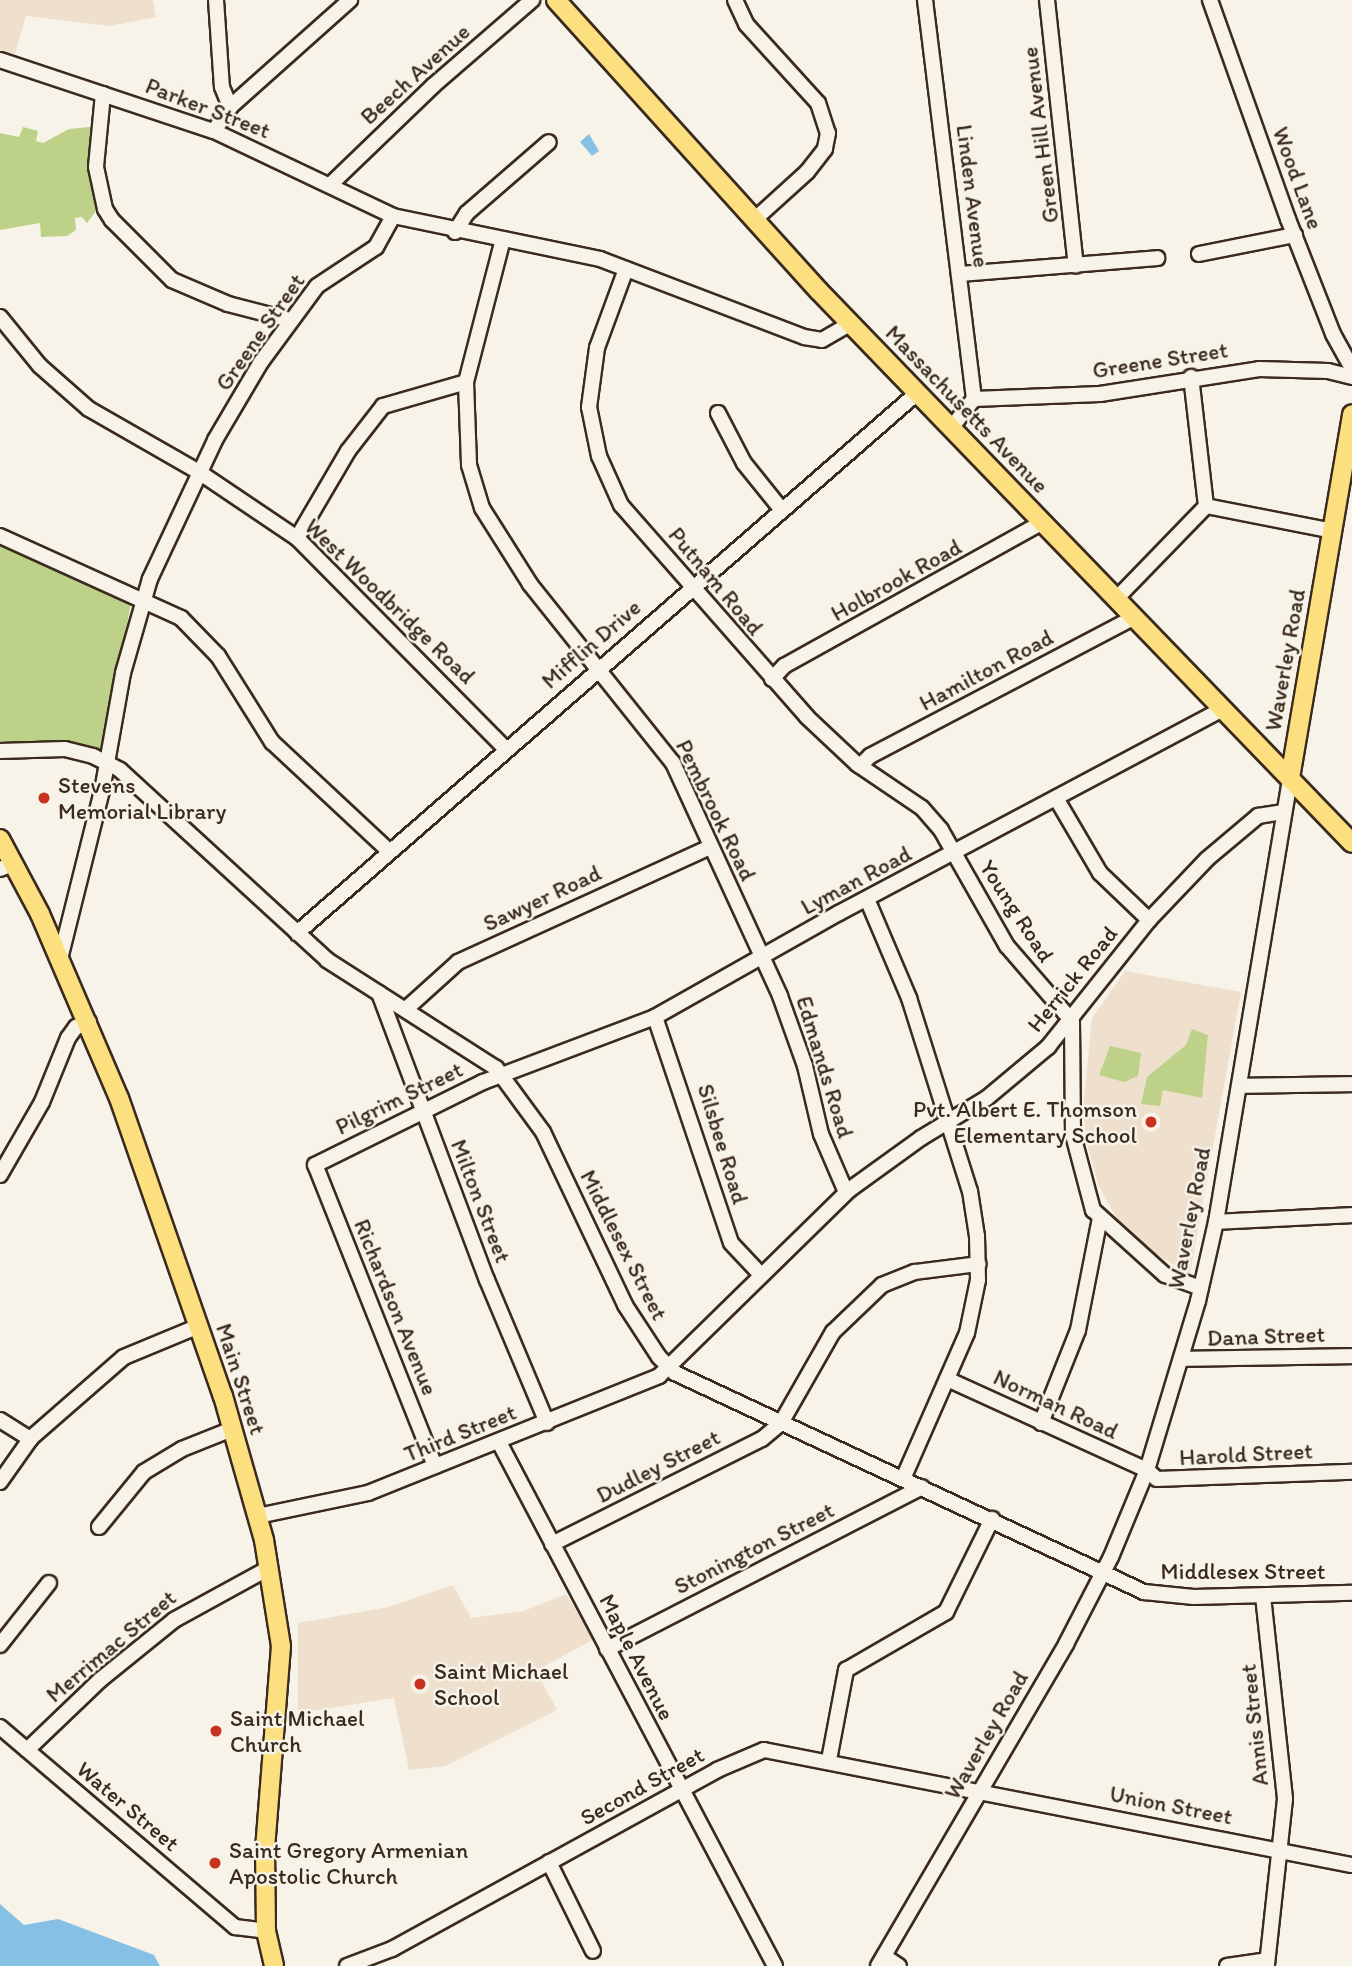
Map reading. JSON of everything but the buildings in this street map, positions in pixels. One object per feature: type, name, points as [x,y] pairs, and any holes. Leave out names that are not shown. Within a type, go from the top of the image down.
[{"type":"main road","name":"Massachusetts Avenue","points":[[556,0],[850,324],[1352,843]]},
{"type":"main road","name":"Waverley Road","points":[[1290,778],[1333,531],[1347,484],[1352,414]]},
{"type":"main road","name":"Main Street","points":[[0,839],[7,867],[60,959],[89,1022],[199,1326],[258,1516],[270,1568],[281,1654],[266,1825],[266,1931],[274,1966]]},
{"type":"street","points":[[216,0],[222,87],[230,107]]},
{"type":"street","points":[[214,131],[230,107],[350,0]]},
{"type":"street","name":"Beech Avenue","points":[[330,185],[434,85],[532,0]]},
{"type":"street","points":[[735,0],[746,24],[818,103],[828,133],[825,149],[807,172],[754,220]]},
{"type":"street","name":"Linden Avenue","points":[[925,0],[974,399]]},
{"type":"street","name":"Green Hill Avenue","points":[[1047,0],[1076,265]]},
{"type":"street","name":"Wood Lane","points":[[1210,0],[1333,334],[1352,368]]},
{"type":"street","name":"Parker Street","points":[[0,60],[214,131],[393,216]]},
{"type":"street","points":[[103,94],[96,167],[105,209],[112,220],[172,280],[228,304],[290,320]]},
{"type":"street","points":[[455,232],[467,213],[549,142]]},
{"type":"street","points":[[393,216],[455,232],[554,247],[626,269],[804,337],[822,341],[850,324]]},
{"type":"street","name":"Greene Street","points":[[60,959],[108,763],[122,673],[142,600],[199,472],[247,384],[290,320],[317,286],[376,247],[393,216]]},
{"type":"street","points":[[1199,254],[1295,235]]},
{"type":"street","name":"Pembrook Road","points":[[503,239],[466,382],[469,465],[482,508],[530,584],[673,763],[762,956]]},
{"type":"street","points":[[960,274],[1157,258]]},
{"type":"street","name":"Putnam Road","points":[[626,269],[593,368],[589,407],[593,439],[621,505],[772,678],[860,766],[922,808],[955,855]]},
{"type":"street","name":"West Woodbridge Road","points":[[0,317],[40,366],[81,403],[199,472],[297,538],[506,749]]},
{"type":"street","name":"Greene Street","points":[[974,399],[1100,394],[1191,377],[1281,368],[1352,377]]},
{"type":"street","points":[[1191,377],[1206,506]]},
{"type":"street","points":[[297,538],[348,451],[383,406],[466,382]]},
{"type":"street","name":"Mifflin Drive","points":[[297,933],[781,509],[918,393]]},
{"type":"street","points":[[952,427],[974,399]]},
{"type":"street","points":[[718,413],[744,463],[781,509]]},
{"type":"street","points":[[1206,506],[1333,531]]},
{"type":"street","points":[[1117,598],[1206,506]]},
{"type":"street","name":"Holbrook Road","points":[[772,678],[784,666],[1042,522]]},
{"type":"street","points":[[0,536],[181,618],[208,643],[272,742],[389,851]]},
{"type":"street","name":"Hamilton Road","points":[[860,766],[870,756],[1135,617]]},
{"type":"street","name":"Lyman Road","points":[[503,1076],[655,1017],[867,899],[955,855],[1223,709]]},
{"type":"street","name":"Middlesex Street","points":[[0,751],[65,749],[108,763],[347,975],[470,1047],[503,1076],[543,1132],[625,1305],[669,1367],[781,1423],[1144,1592],[1171,1596],[1352,1593]]},
{"type":"street","name":"Waverley Road","points":[[881,1961],[982,1790],[1104,1572],[1147,1469],[1201,1288],[1216,1222],[1290,778]]},
{"type":"street","points":[[1055,799],[1100,873],[1149,920]]},
{"type":"street","name":"Herrick Road","points":[[669,1367],[846,1192],[1008,1082],[1072,1021],[1149,920],[1205,861],[1258,816],[1284,812]]},
{"type":"street","name":"Sawyer Road","points":[[406,1009],[458,962],[710,847]]},
{"type":"street","name":"Young Road","points":[[955,855],[1007,946],[1072,1021]]},
{"type":"street","points":[[867,899],[906,987],[973,1204],[978,1264],[967,1333],[903,1479]]},
{"type":"street","name":"Edmands Road","points":[[762,956],[793,1031],[821,1134],[846,1192]]},
{"type":"street","name":"Milton Street","points":[[379,993],[422,1112],[547,1423]]},
{"type":"street","name":"Silsbee Road","points":[[655,1017],[732,1243],[761,1275]]},
{"type":"street","points":[[1072,1021],[1073,1135],[1093,1210],[1165,1275],[1201,1288]]},
{"type":"street","points":[[0,1175],[42,1102],[68,1038],[76,1027],[89,1022]]},
{"type":"street","name":"Pilgrim Street","points":[[315,1165],[422,1112],[503,1076]]},
{"type":"street","points":[[1239,1086],[1352,1084]]},
{"type":"street","name":"Richardson Avenue","points":[[315,1165],[435,1466]]},
{"type":"street","points":[[1216,1222],[1352,1214]]},
{"type":"street","points":[[1041,1423],[1078,1330],[1100,1218]]},
{"type":"street","points":[[781,1423],[833,1332],[864,1299],[900,1277],[978,1264]]},
{"type":"street","points":[[0,1482],[30,1439],[138,1348],[199,1326]]},
{"type":"street","name":"Dana Street","points":[[1181,1359],[1352,1356]]},
{"type":"street","name":"Third Street","points":[[258,1516],[364,1494],[647,1382],[669,1367]]},
{"type":"street","name":"Norman Road","points":[[947,1379],[1147,1469]]},
{"type":"street","points":[[0,1420],[30,1439]]},
{"type":"street","name":"Dudley Street","points":[[552,1544],[762,1439],[781,1423]]},
{"type":"street","points":[[99,1527],[144,1472],[182,1449],[232,1429]]},
{"type":"street","name":"Maple Avenue","points":[[499,1442],[680,1791],[775,1966]]},
{"type":"street","name":"Harold Street","points":[[1147,1469],[1157,1479],[1169,1481],[1352,1472]]},
{"type":"street","name":"Stonington Street","points":[[607,1649],[922,1488]]},
{"type":"street","points":[[829,1760],[846,1670],[946,1612],[992,1519]]},
{"type":"street","name":"Merrimac Street","points":[[27,1751],[100,1680],[174,1620],[270,1568]]},
{"type":"street","points":[[0,1645],[49,1583]]},
{"type":"street","name":"Annis Street","points":[[1263,1595],[1284,1782],[1267,1963]]},
{"type":"street","name":"Water Street","points":[[0,1727],[235,1927],[266,1931]]},
{"type":"street","name":"Second Street","points":[[347,1966],[392,1949],[680,1791],[764,1750],[982,1790]]},
{"type":"street","name":"Union Street","points":[[982,1790],[1352,1865]]},
{"type":"street","points":[[549,1862],[593,1951]]},
{"type":"street","points":[[881,1961],[899,1966]]},
{"type":"street","points":[[1227,1966],[1267,1963]]},
{"type":"shaded area","points":[[0,0],[153,0],[156,17],[110,26],[26,16],[15,54],[0,50]]},
{"type":"shaded area","name":"Pvt. Albert E. Thomson Elementary School","points":[[1125,971],[1241,992],[1190,1274],[1149,1250],[1117,1219],[1099,1186],[1088,1148],[1083,1110],[1092,1018]]},
{"type":"shaded area","name":"Saint Michael School","points":[[453,1585],[471,1618],[524,1611],[566,1594],[594,1639],[536,1671],[557,1710],[445,1766],[409,1770],[394,1698],[298,1713],[298,1623],[389,1607]]},
{"type":"green space","points":[[23,127],[38,131],[36,141],[43,143],[69,129],[90,127],[88,167],[96,211],[87,223],[82,217],[75,218],[76,230],[67,236],[41,237],[40,223],[0,230],[0,133],[19,137]]},
{"type":"green space","points":[[0,542],[131,603],[103,751],[0,744]]},
{"type":"green space","points":[[1192,1029],[1208,1035],[1202,1098],[1163,1090],[1160,1106],[1141,1104],[1147,1077],[1186,1045]]},
{"type":"green space","points":[[1110,1046],[1141,1053],[1138,1076],[1124,1082],[1099,1075]]},
{"type":"water","points":[[589,134],[599,151],[592,156],[580,142]]},
{"type":"water","points":[[0,1904],[24,1925],[58,1919],[154,1955],[160,1966],[0,1966]]},
{"type":"place","name":"Stevens Memorial Library","points":[[44,798]]},
{"type":"place","name":"Pvt. Albert E. Thomson Elementary School","points":[[1151,1122]]},
{"type":"place","name":"Saint Michael School","points":[[420,1684]]},
{"type":"place","name":"Saint Michael Church","points":[[216,1731]]},
{"type":"place","name":"Saint Gregory Armenian Apostolic Church","points":[[215,1863]]}]
